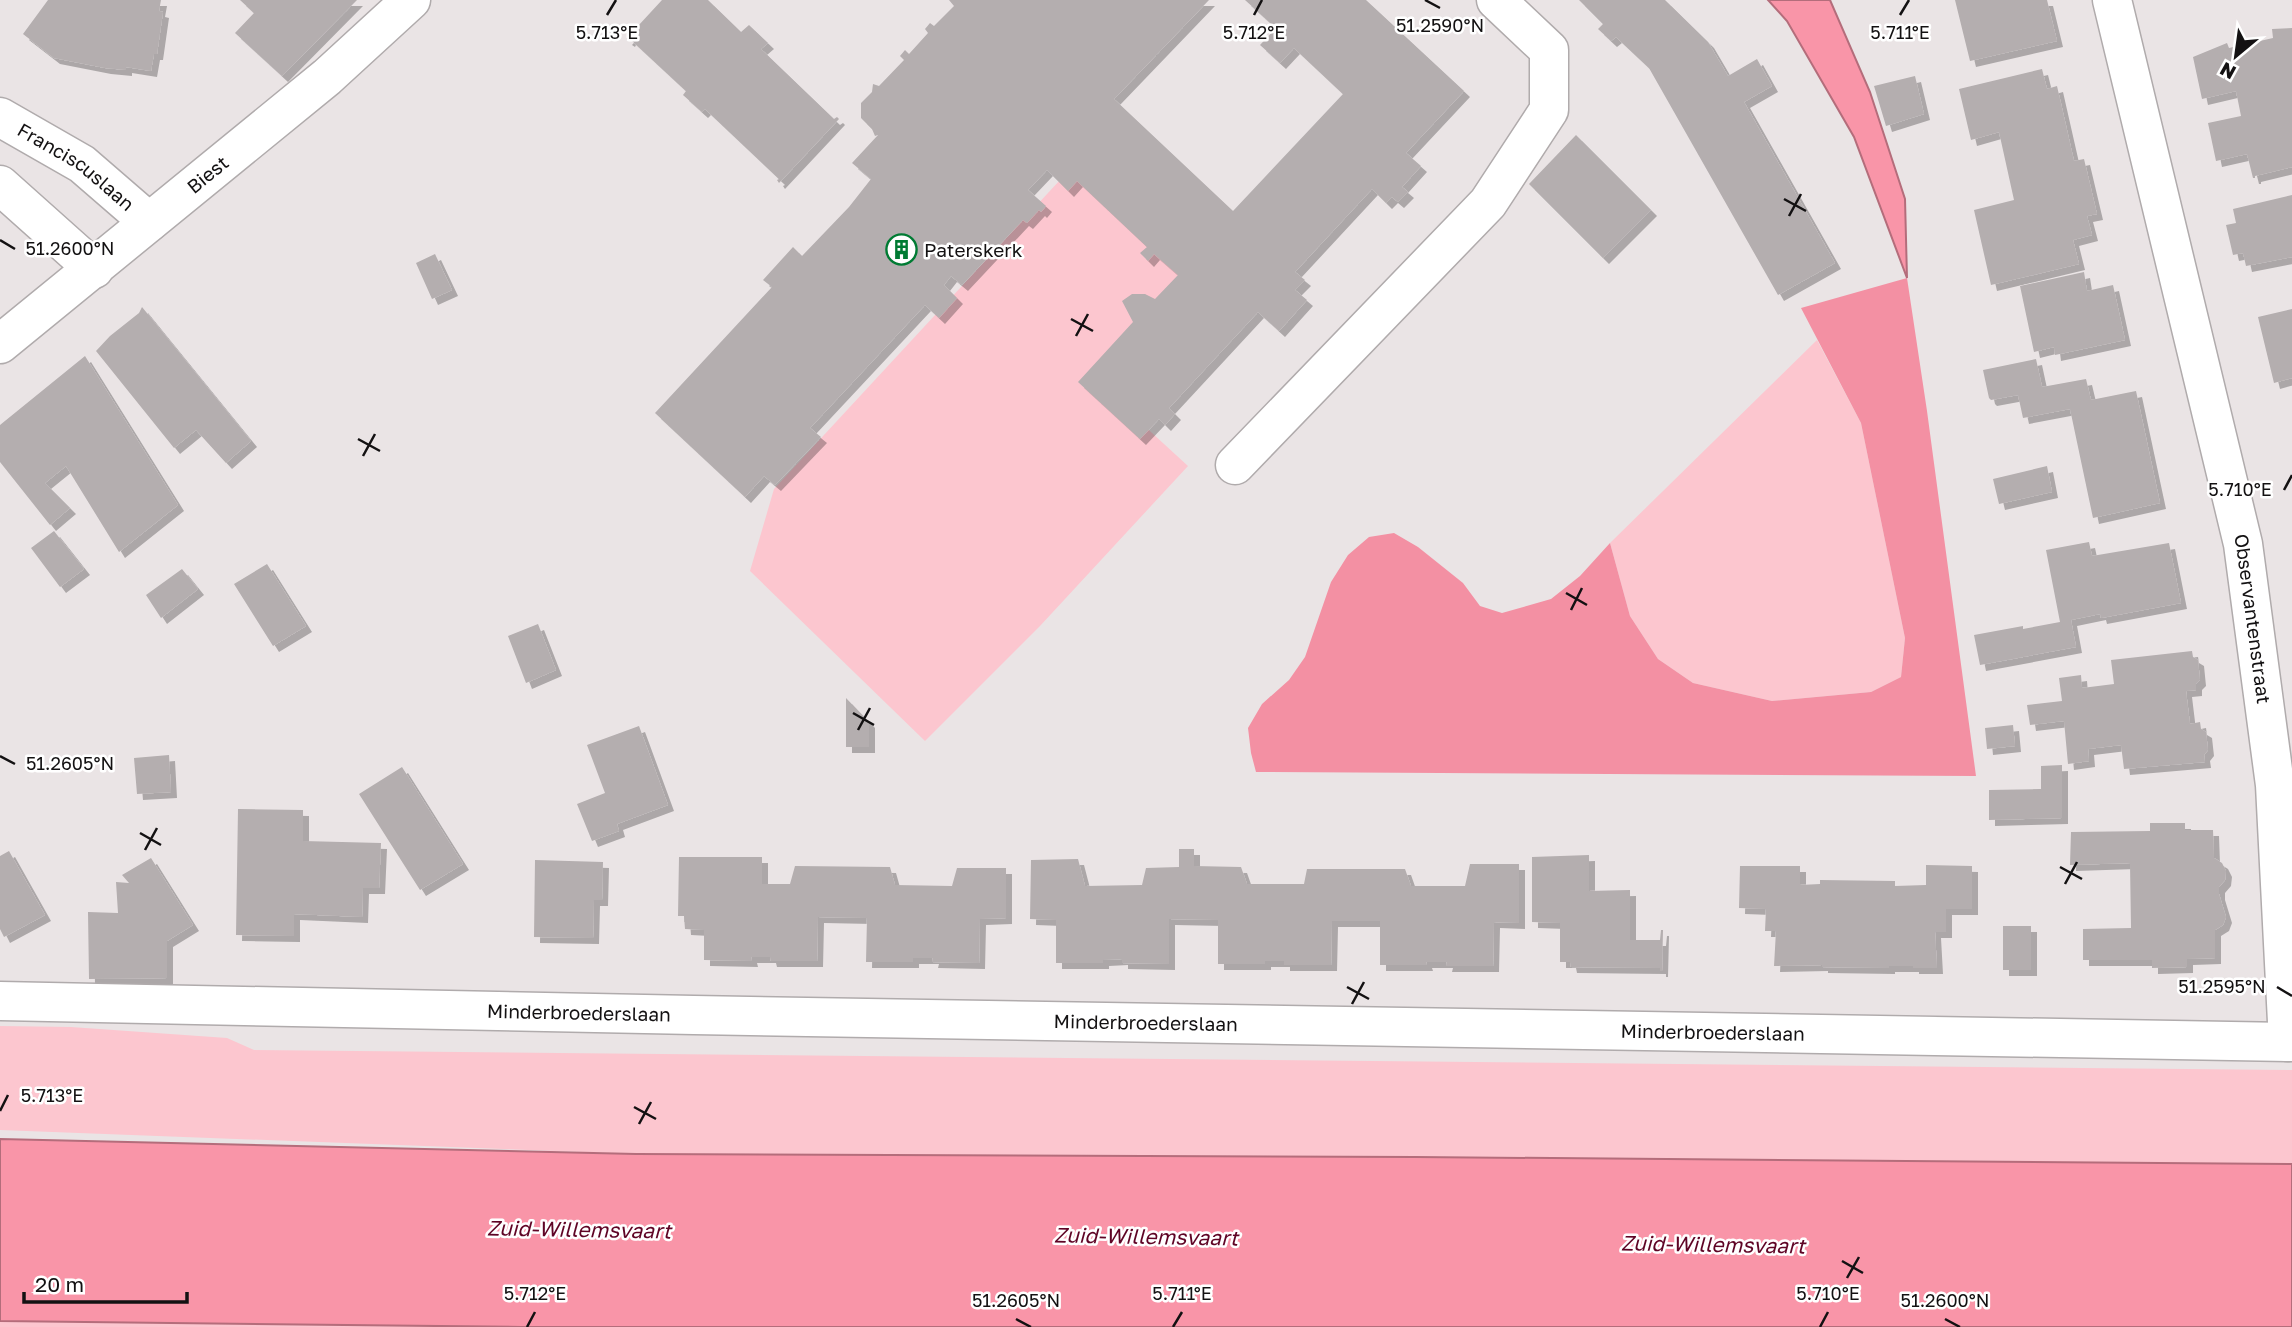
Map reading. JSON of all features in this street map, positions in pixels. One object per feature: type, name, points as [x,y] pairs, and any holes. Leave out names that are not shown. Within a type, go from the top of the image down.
[{"type":"street","name":"Biest","points":[[0,344],[327,77],[411,0]]},
{"type":"street","points":[[1235,465],[1488,203],[1549,110],[1549,50],[1496,0]]},
{"type":"street","name":"Observantenstraat","points":[[2116,1],[2243,544],[2275,785],[2290,1042]]},
{"type":"street","name":"Franciscuslaan","points":[[0,117],[82,164],[149,222]]},
{"type":"street","points":[[0,185],[94,269]]},
{"type":"street","name":"Minderbroederslaan","points":[[0,1001],[2290,1042]]},
{"type":"shaded area","points":[[1073,166],[1185,276],[1091,377],[1188,466],[1040,626],[925,741],[750,571],[774,489]]},
{"type":"shaded area","points":[[1907,278],[1976,776],[1256,772],[1248,728],[1262,704],[1289,680],[1305,657],[1331,582],[1348,555],[1369,537],[1394,533],[1418,547],[1463,583],[1480,606],[1502,613],[1551,599],[1580,576],[1610,543],[1630,616],[1658,659],[1693,683],[1772,701],[1871,692],[1901,677],[1905,638],[1861,423],[1801,308]]},
{"type":"shaded area","points":[[1817,340],[1861,423],[1905,638],[1901,677],[1871,692],[1772,701],[1693,683],[1658,659],[1630,616],[1610,543]]},
{"type":"shaded area","points":[[0,1026],[71,1027],[227,1038],[254,1050],[2292,1070],[2292,1164],[636,1154],[0,1130]]},
{"type":"shaded area","points":[[0,1321],[521,1327],[0,1327]]},
{"type":"water","points":[[1768,0],[1830,0],[1870,92],[1905,199],[1907,278],[1854,137],[1787,21]]},
{"type":"water","name":"Zuid-Willemsvaart","points":[[0,1139],[636,1154],[2292,1164],[2292,1327],[521,1327],[0,1321]]},
{"type":"building","points":[[48,0],[161,0],[159,11],[163,12],[157,54],[154,54],[151,71],[126,67],[126,70],[105,68],[54,58],[23,34]]},
{"type":"building","points":[[240,0],[357,0],[282,76],[235,33],[254,13]]},
{"type":"building","points":[[662,0],[708,0],[741,32],[749,25],[768,43],[761,49],[834,119],[839,119],[779,183],[779,179],[705,109],[702,112],[683,95],[686,91],[630,39],[626,39]]},
{"type":"building","name":"Paterskerk","points":[[949,0],[1209,0],[1114,99],[1233,211],[1343,94],[1294,48],[1280,63],[1260,45],[1276,28],[1245,0],[1366,0],[1464,91],[1406,153],[1421,166],[1402,187],[1408,192],[1398,202],[1392,197],[1386,203],[1372,189],[1295,272],[1305,280],[1295,290],[1307,300],[1279,331],[1258,312],[1169,408],[1175,414],[1165,425],[1159,419],[1140,439],[1078,382],[1133,322],[1122,301],[1132,294],[1145,294],[1155,299],[1178,275],[1154,254],[1148,261],[1140,253],[1147,247],[1077,181],[1068,191],[1047,170],[1028,190],[1046,206],[1041,212],[1039,210],[1027,223],[1023,220],[962,285],[951,276],[944,285],[957,298],[939,318],[925,305],[810,428],[821,437],[775,485],[764,476],[745,497],[655,413],[772,287],[763,280],[793,247],[802,256],[849,207],[871,179],[852,163],[878,135],[875,136],[861,118],[861,103],[872,92],[873,84],[879,86],[904,60],[900,56],[905,50],[909,54],[928,33],[925,29],[930,23],[934,26],[954,6]]},
{"type":"building","points":[[1579,0],[1665,0],[1708,42],[1728,76],[1757,59],[1772,86],[1744,102],[1835,263],[1778,295],[1649,68],[1616,37],[1611,41],[1598,29],[1603,24]]},
{"type":"building","points":[[1955,0],[2047,0],[2057,41],[1970,61]]},
{"type":"building","points":[[2292,28],[2292,167],[2253,178],[2247,154],[2216,161],[2208,123],[2241,116],[2236,91],[2202,99],[2193,57],[2227,43],[2229,48],[2273,38],[2272,29]]},
{"type":"building","points":[[2042,69],[2047,89],[2057,86],[2074,161],[2084,159],[2097,214],[2087,216],[2092,235],[2073,240],[2079,264],[1991,285],[1974,210],[2014,200],[1999,132],[1971,140],[1959,89]]},
{"type":"building","points":[[1915,76],[1924,114],[1886,126],[1874,86]]},
{"type":"building","points":[[1576,135],[1651,210],[1603,258],[1529,184]]},
{"type":"building","points":[[2292,195],[2292,257],[2246,266],[2243,253],[2233,255],[2226,225],[2236,223],[2233,209]]},
{"type":"building","points":[[435,254],[452,290],[432,299],[416,263]]},
{"type":"building","points":[[2084,272],[2087,291],[2113,285],[2125,340],[2055,355],[2054,347],[2034,352],[2020,286]]},
{"type":"building","points":[[142,307],[251,441],[226,463],[196,430],[174,448],[96,351],[139,313]]},
{"type":"building","points":[[2292,309],[2292,378],[2274,383],[2258,317]]},
{"type":"building","points":[[85,356],[178,505],[119,552],[66,466],[45,483],[70,508],[50,525],[0,462],[0,425]]},
{"type":"building","points":[[2036,359],[2042,387],[2086,379],[2091,400],[2136,391],[2160,503],[2093,518],[2070,409],[2023,418],[2018,395],[1991,400],[1989,398],[1983,370]]},
{"type":"building","points":[[2047,466],[2052,492],[1999,504],[1993,479]]},
{"type":"building","points":[[54,531],[84,569],[60,587],[31,548]]},
{"type":"building","points":[[2089,542],[2092,556],[2169,543],[2181,603],[2101,618],[2100,614],[2071,620],[2076,647],[1980,665],[1974,635],[2060,622],[2046,550]]},
{"type":"building","points":[[267,564],[306,626],[273,646],[234,584]]},
{"type":"building","points":[[182,569],[198,589],[161,618],[146,595]]},
{"type":"building","points":[[538,624],[556,670],[526,683],[508,636]]},
{"type":"building","points":[[2192,651],[2193,657],[2198,660],[2200,680],[2196,684],[2196,690],[2186,691],[2190,724],[2200,722],[2201,729],[2206,732],[2208,750],[2204,755],[2205,762],[2124,769],[2121,745],[2088,749],[2089,761],[2068,764],[2064,721],[2030,725],[2027,705],[2062,701],[2059,678],[2081,675],[2082,688],[2114,684],[2111,660]]},
{"type":"building","points":[[846,698],[869,722],[869,747],[846,747]]},
{"type":"building","points":[[2013,725],[2015,746],[1987,749],[1985,728]]},
{"type":"building","points":[[639,726],[668,805],[617,824],[619,831],[592,841],[577,804],[605,793],[587,745]]},
{"type":"building","points":[[169,755],[171,792],[137,794],[134,758]]},
{"type":"building","points":[[2062,765],[2062,818],[1989,820],[1989,790],[2041,789],[2041,766]]},
{"type":"building","points":[[402,767],[463,864],[420,890],[359,794]]},
{"type":"building","points":[[238,809],[303,810],[303,841],[381,843],[379,888],[363,888],[362,917],[294,914],[294,936],[236,935]]},
{"type":"building","points":[[2150,823],[2185,823],[2185,830],[2213,830],[2214,858],[2222,863],[2226,871],[2219,894],[2226,917],[2223,925],[2215,930],[2215,958],[2187,959],[2187,967],[2152,968],[2152,960],[2083,960],[2083,929],[2131,928],[2130,863],[2070,865],[2071,832],[2150,831]]},
{"type":"building","points":[[1179,849],[1194,849],[1194,866],[1241,867],[1247,884],[1304,884],[1307,869],[1405,869],[1411,886],[1465,886],[1470,864],[1519,864],[1519,923],[1494,922],[1493,966],[1446,966],[1447,962],[1426,962],[1427,965],[1380,965],[1380,921],[1332,921],[1331,965],[1284,965],[1284,961],[1265,961],[1265,964],[1218,964],[1218,920],[1169,919],[1169,964],[1122,963],[1122,959],[1103,960],[1103,963],[1056,963],[1056,920],[1030,919],[1031,860],[1078,859],[1085,886],[1142,885],[1146,868],[1179,867]]},
{"type":"building","points":[[9,851],[45,915],[4,937],[0,929],[0,856]]},
{"type":"building","points":[[1589,855],[1589,891],[1630,890],[1630,940],[1660,940],[1663,930],[1662,971],[1660,968],[1571,967],[1570,962],[1560,962],[1560,923],[1532,922],[1532,857]]},
{"type":"building","points":[[679,857],[762,857],[762,884],[790,884],[795,866],[890,867],[895,885],[952,886],[957,868],[1006,868],[1006,918],[980,919],[979,963],[932,962],[933,958],[913,958],[913,962],[866,962],[867,918],[818,917],[817,961],[771,961],[770,957],[751,957],[752,961],[704,960],[704,930],[685,929],[684,916],[678,916]]},
{"type":"building","points":[[151,858],[193,925],[167,941],[167,978],[89,979],[88,912],[118,913],[116,882],[129,883],[122,875]]},
{"type":"building","points":[[535,860],[603,862],[602,900],[594,900],[593,938],[534,937]]},
{"type":"building","points":[[1926,865],[1972,866],[1972,909],[1946,909],[1946,932],[1935,932],[1937,968],[1774,966],[1776,931],[1765,931],[1766,909],[1739,908],[1740,866],[1800,866],[1800,885],[1820,884],[1820,880],[1895,881],[1895,886],[1926,885]]},
{"type":"building","points":[[2003,926],[2031,926],[2031,970],[2003,970]]},
{"type":"place","name":"Paterskerk","points":[[901,250]]}]
